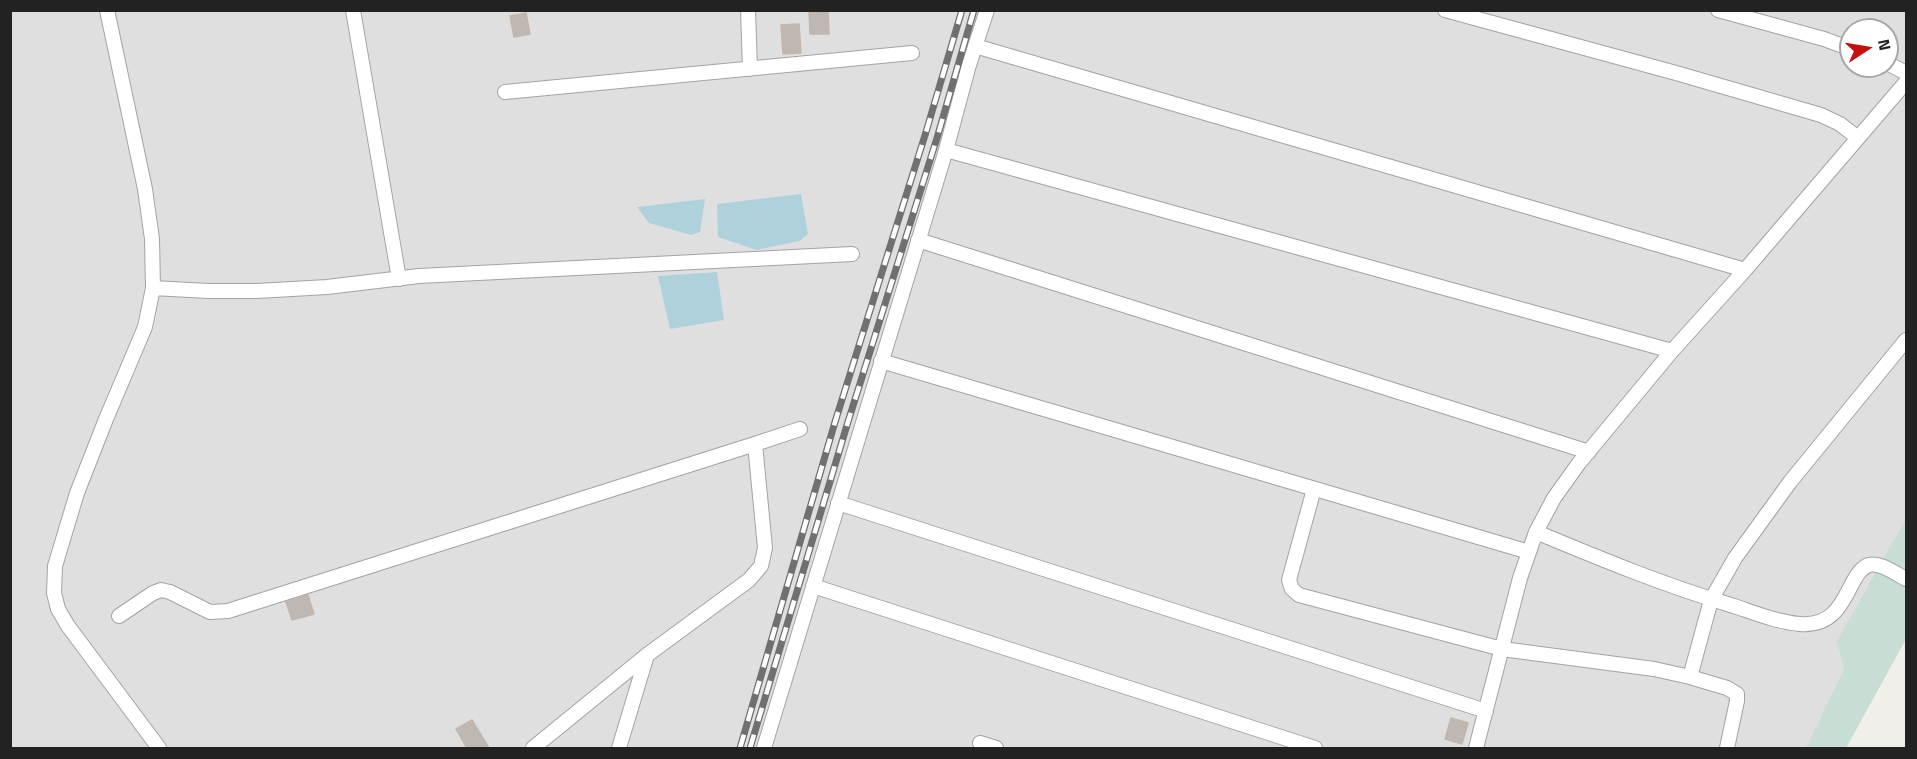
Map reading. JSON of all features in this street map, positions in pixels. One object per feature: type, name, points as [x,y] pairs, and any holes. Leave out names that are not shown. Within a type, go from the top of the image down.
[{"type":"street","points":[[107,10],[145,189],[152,239],[153,288],[145,327],[77,493],[55,566],[54,593],[58,609],[68,626],[159,748]]},
{"type":"street","points":[[353,10],[399,279]]},
{"type":"street","points":[[748,10],[750,69]]},
{"type":"street","points":[[764,748],[987,10]]},
{"type":"street","points":[[1445,10],[1821,115],[1840,124],[1858,138]]},
{"type":"street","points":[[1718,10],[1839,45]]},
{"type":"street","points":[[975,46],[1745,270]]},
{"type":"street","points":[[505,92],[912,53]]},
{"type":"street","points":[[1476,748],[1520,578],[1536,532],[1554,498],[1672,351],[1745,270],[1906,82]]},
{"type":"street","points":[[946,150],[1672,351]]},
{"type":"street","points":[[918,240],[1589,452]]},
{"type":"street","points":[[153,288],[256,291],[327,287],[419,276],[852,254]]},
{"type":"street","points":[[1690,677],[1711,600],[1735,558],[1790,482],[1906,339]]},
{"type":"street","points":[[881,361],[1529,552]]},
{"type":"street","points":[[119,616],[161,590],[170,592],[210,612],[228,611],[800,429]]},
{"type":"street","points":[[533,748],[647,655],[749,580],[761,566],[765,548],[756,444]]},
{"type":"street","points":[[1314,489],[1289,580],[1292,589],[1299,595],[1502,649],[1654,669],[1727,688],[1737,694],[1727,748]]},
{"type":"street","points":[[838,503],[1486,711]]},
{"type":"street","points":[[1536,532],[1711,600],[1778,620],[1802,624],[1820,621],[1833,614],[1860,572],[1868,565],[1880,565],[1906,579]]},
{"type":"street","points":[[813,586],[1315,748]]},
{"type":"street","points":[[619,748],[647,655]]},
{"type":"street","points":[[980,743],[996,748]]},
{"type":"shaded area","points":[[10,11],[1906,11],[1906,639],[1846,748],[11,748]]},
{"type":"green space","points":[[1906,519],[1906,639],[1846,748],[1806,748],[1844,670],[1837,641]]},
{"type":"water","points":[[801,194],[808,234],[799,241],[756,250],[718,237],[717,204]]},
{"type":"water","points":[[705,199],[700,232],[691,235],[649,223],[637,207]]},
{"type":"water","points":[[717,272],[724,320],[670,329],[658,276]]},
{"type":"building","points":[[809,10],[828,10],[829,34],[810,34]]},
{"type":"building","points":[[526,13],[530,34],[514,37],[510,16]]},
{"type":"building","points":[[799,24],[801,53],[783,54],[781,25]]},
{"type":"building","points":[[308,595],[314,614],[292,620],[286,602]]},
{"type":"building","points":[[1451,718],[1468,723],[1462,744],[1445,739]]},
{"type":"building","points":[[472,720],[489,748],[467,748],[456,729]]},
{"type":"railway","points":[[740,748],[835,422],[962,10]]},
{"type":"railway","points":[[750,748],[974,10]]}]
